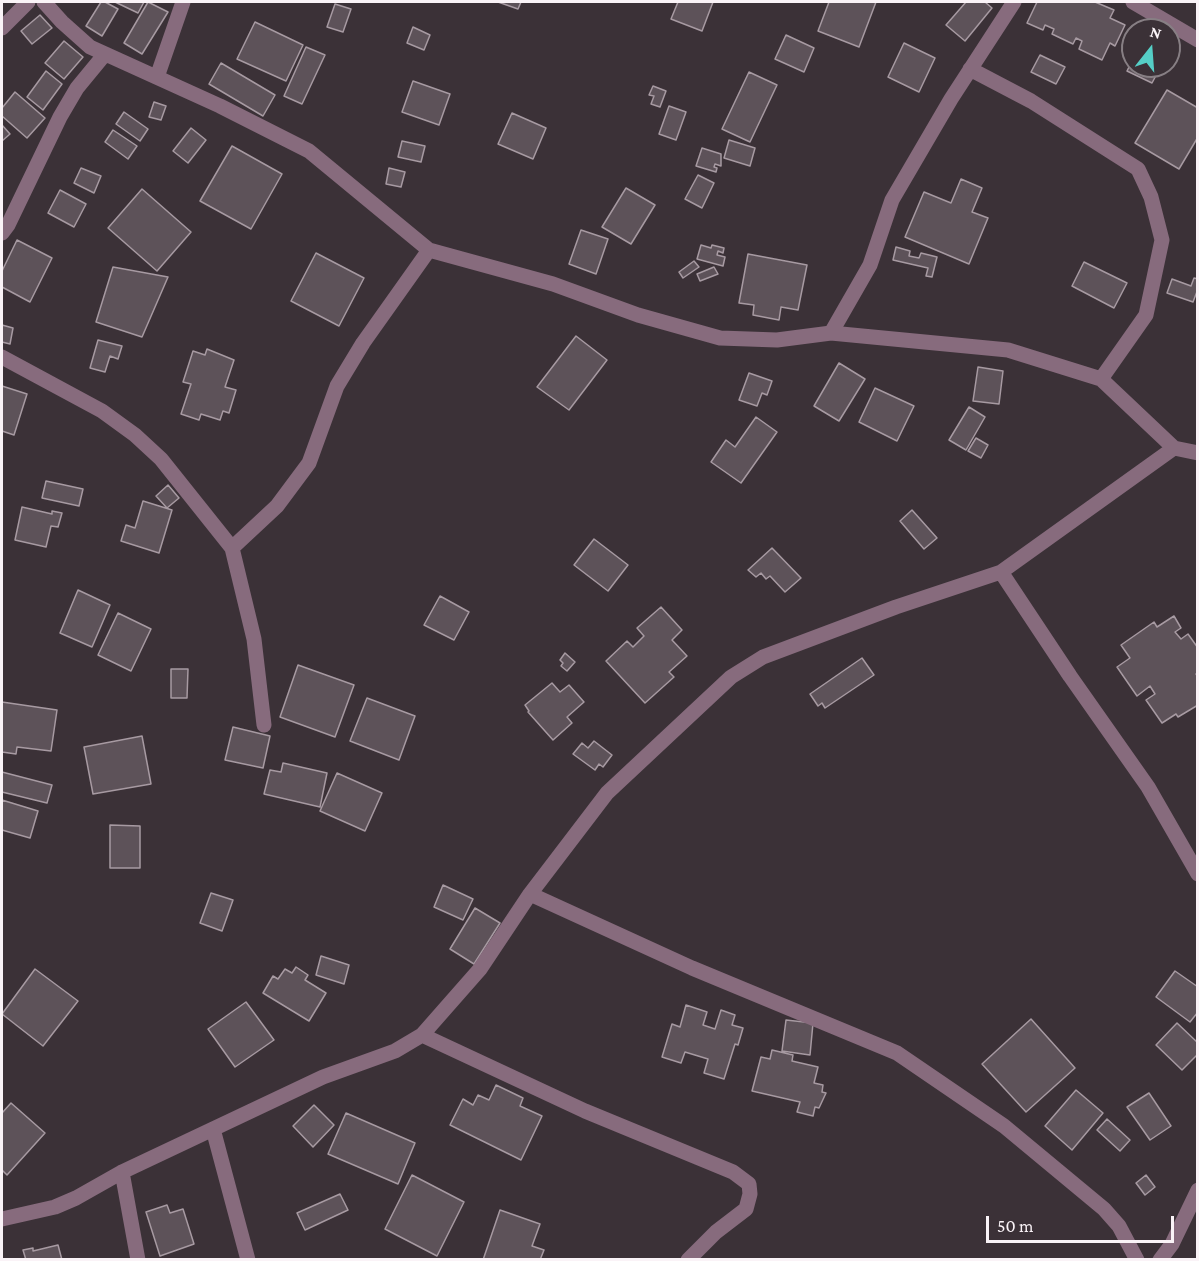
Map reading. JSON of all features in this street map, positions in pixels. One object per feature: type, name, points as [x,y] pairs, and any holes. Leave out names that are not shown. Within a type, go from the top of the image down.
[{"type":"street","points":[[2,28],[28,2]]},
{"type":"street","points":[[44,2],[90,47],[220,106],[309,151],[429,250],[553,285],[638,315],[720,338],[777,340],[831,333],[1008,350],[1101,379],[1174,448],[1197,453]]},
{"type":"street","points":[[157,77],[183,2]]},
{"type":"street","points":[[831,333],[870,266],[892,200],[970,69],[1014,2]]},
{"type":"street","points":[[1133,2],[1197,40]]},
{"type":"street","points":[[2,233],[60,117],[77,88],[105,54]]},
{"type":"street","points":[[970,69],[1031,101],[1138,169],[1151,197],[1162,240],[1146,315],[1101,379]]},
{"type":"street","points":[[232,548],[277,506],[309,463],[338,386],[363,343],[429,250]]},
{"type":"street","points":[[2,357],[102,411],[135,435],[161,459],[232,548],[254,639],[264,725]]},
{"type":"street","points":[[2,1220],[55,1207],[76,1198],[122,1172],[323,1077],[395,1051],[422,1035],[480,969],[530,894],[607,793],[731,677],[763,657],[896,607],[1001,573],[1174,448]]},
{"type":"street","points":[[1001,573],[1148,787],[1197,874]]},
{"type":"street","points":[[530,894],[692,968],[897,1053],[1004,1126],[1104,1209],[1119,1226],[1137,1260]]},
{"type":"street","points":[[422,1035],[585,1111],[745,1179],[750,1190],[746,1209],[716,1232],[688,1260]]},
{"type":"street","points":[[213,1129],[248,1260]]},
{"type":"street","points":[[122,1172],[138,1260]]},
{"type":"street","points":[[1160,1260],[1173,1244],[1197,1190]]},
{"type":"building","points":[[101,2],[118,9],[102,36],[86,26]]},
{"type":"building","points":[[115,2],[144,2],[138,13]]},
{"type":"building","points":[[148,2],[168,12],[142,54],[124,43]]},
{"type":"building","points":[[498,2],[521,2],[518,9]]},
{"type":"building","points":[[678,2],[713,2],[702,31],[671,19]]},
{"type":"building","points":[[829,2],[876,2],[859,47],[818,31]]},
{"type":"building","points":[[966,2],[985,2],[992,8],[965,41],[946,25]]},
{"type":"building","points":[[1037,2],[1095,2],[1114,10],[1110,18],[1121,23],[1121,33],[1115,46],[1110,43],[1102,60],[1079,49],[1082,41],[1076,38],[1073,44],[1052,34],[1054,29],[1045,25],[1043,30],[1027,23]]},
{"type":"building","points":[[335,4],[351,9],[343,32],[327,27]]},
{"type":"building","points":[[40,15],[52,28],[32,44],[21,31]]},
{"type":"building","points":[[255,22],[303,45],[286,81],[237,59]]},
{"type":"building","points":[[413,27],[430,35],[424,50],[407,43]]},
{"type":"building","points":[[786,35],[814,48],[804,72],[775,59]]},
{"type":"building","points":[[64,41],[83,57],[64,79],[45,63]]},
{"type":"building","points":[[904,43],[935,58],[919,92],[888,77]]},
{"type":"building","points":[[306,47],[325,55],[302,104],[284,96]]},
{"type":"building","points":[[1040,55],[1065,67],[1056,84],[1031,72]]},
{"type":"building","points":[[221,63],[275,95],[263,116],[209,84]]},
{"type":"building","points":[[46,71],[62,84],[43,110],[27,97]]},
{"type":"building","points":[[749,72],[777,85],[750,142],[722,129]]},
{"type":"building","points":[[1142,78],[1155,78],[1152,83]]},
{"type":"building","points":[[413,81],[450,94],[439,125],[402,112]]},
{"type":"building","points":[[653,86],[666,91],[660,107],[651,104],[654,96],[649,95]]},
{"type":"building","points":[[1167,90],[1198,108],[1198,137],[1179,169],[1135,143]]},
{"type":"building","points":[[15,92],[45,118],[27,138],[2,116],[2,108]]},
{"type":"building","points":[[154,102],[166,106],[161,120],[149,117]]},
{"type":"building","points":[[669,106],[686,112],[676,140],[659,134]]},
{"type":"building","points":[[124,112],[148,129],[140,141],[116,124]]},
{"type":"building","points":[[512,113],[546,128],[533,159],[498,144]]},
{"type":"building","points":[[2,125],[10,134],[2,141]]},
{"type":"building","points":[[191,128],[206,140],[188,163],[173,151]]},
{"type":"building","points":[[113,130],[137,146],[128,159],[105,142]]},
{"type":"building","points":[[729,140],[755,148],[750,166],[724,158]]},
{"type":"building","points":[[402,141],[425,146],[421,162],[398,157]]},
{"type":"building","points":[[232,146],[282,174],[251,229],[200,201]]},
{"type":"building","points":[[702,148],[721,154],[721,166],[715,164],[714,167],[717,168],[716,172],[696,166]]},
{"type":"building","points":[[81,168],[101,176],[94,193],[74,183]]},
{"type":"building","points":[[389,168],[405,172],[401,187],[386,184]]},
{"type":"building","points":[[698,175],[714,183],[702,208],[685,199]]},
{"type":"building","points":[[961,179],[982,188],[972,212],[988,218],[969,264],[905,237],[924,192],[951,203]]},
{"type":"building","points":[[626,188],[655,205],[631,244],[602,227]]},
{"type":"building","points":[[142,189],[191,232],[157,271],[108,228]]},
{"type":"building","points":[[60,190],[86,204],[74,227],[48,213]]},
{"type":"building","points":[[581,230],[608,239],[596,274],[569,264]]},
{"type":"building","points":[[17,240],[52,258],[30,302],[2,287],[2,271]]},
{"type":"building","points":[[701,245],[724,248],[723,253],[718,251],[717,255],[725,257],[723,266],[697,259]]},
{"type":"building","points":[[896,247],[910,251],[909,256],[919,258],[921,253],[937,257],[932,277],[926,276],[928,268],[893,260]]},
{"type":"building","points":[[316,253],[364,278],[339,326],[291,301]]},
{"type":"building","points":[[748,254],[807,265],[798,310],[781,307],[779,320],[753,315],[754,305],[739,303]]},
{"type":"building","points":[[694,261],[699,267],[683,278],[679,272]]},
{"type":"building","points":[[1084,262],[1127,283],[1114,308],[1072,286]]},
{"type":"building","points":[[113,267],[168,277],[142,337],[96,322]]},
{"type":"building","points":[[714,267],[718,274],[700,281],[697,274]]},
{"type":"building","points":[[1194,278],[1198,279],[1198,289],[1193,302],[1167,293],[1172,279],[1191,286]]},
{"type":"building","points":[[2,325],[13,328],[10,344],[2,342]]},
{"type":"building","points":[[576,336],[607,360],[569,410],[537,387]]},
{"type":"building","points":[[98,340],[122,346],[118,359],[110,356],[105,372],[90,368]]},
{"type":"building","points":[[207,349],[234,360],[225,387],[236,390],[229,413],[223,411],[220,420],[201,414],[199,420],[181,414],[191,384],[183,382],[193,351],[205,355]]},
{"type":"building","points":[[839,363],[865,379],[839,421],[814,406]]},
{"type":"building","points":[[978,367],[1003,371],[999,404],[973,401]]},
{"type":"building","points":[[749,373],[772,381],[767,395],[762,393],[757,406],[739,400]]},
{"type":"building","points":[[2,386],[27,394],[14,435],[2,431]]},
{"type":"building","points":[[875,388],[914,406],[897,441],[859,422]]},
{"type":"building","points":[[969,407],[985,417],[966,450],[949,440]]},
{"type":"building","points":[[756,417],[777,432],[741,483],[711,462],[726,440],[735,447]]},
{"type":"building","points":[[976,438],[988,445],[981,458],[968,451]]},
{"type":"building","points":[[46,481],[83,489],[79,506],[42,498]]},
{"type":"building","points":[[168,485],[179,498],[167,508],[156,496]]},
{"type":"building","points":[[143,501],[172,510],[159,553],[121,541],[126,525],[135,528]]},
{"type":"building","points":[[22,507],[52,514],[52,511],[62,513],[58,527],[51,526],[46,547],[15,540]]},
{"type":"building","points":[[912,510],[937,538],[924,549],[900,521]]},
{"type":"building","points":[[594,539],[628,565],[608,591],[574,565]]},
{"type":"building","points":[[772,548],[801,578],[785,592],[770,576],[766,579],[761,573],[756,577],[748,570]]},
{"type":"building","points":[[78,590],[110,605],[92,647],[60,633]]},
{"type":"building","points":[[440,596],[469,612],[454,640],[424,625]]},
{"type":"building","points":[[661,607],[682,630],[672,640],[687,656],[669,672],[674,677],[645,703],[606,661],[627,641],[633,647],[644,636],[637,628]]},
{"type":"building","points":[[118,613],[151,629],[131,671],[98,655]]},
{"type":"building","points":[[1174,616],[1181,628],[1175,632],[1181,639],[1188,634],[1198,648],[1198,672],[1196,674],[1198,677],[1198,705],[1162,723],[1146,700],[1155,694],[1150,686],[1137,696],[1117,667],[1130,658],[1121,645],[1154,622],[1157,627]]},
{"type":"building","points":[[565,653],[575,662],[567,671],[561,666],[563,663],[560,660]]},
{"type":"building","points":[[862,658],[874,675],[825,708],[822,703],[818,706],[810,694]]},
{"type":"building","points":[[298,665],[354,685],[335,737],[280,717]]},
{"type":"building","points":[[171,669],[188,669],[187,698],[171,698]]},
{"type":"building","points":[[552,683],[560,692],[569,685],[584,702],[567,717],[572,723],[553,740],[528,712],[525,705]]},
{"type":"building","points":[[367,698],[415,716],[399,760],[350,741]]},
{"type":"building","points":[[2,702],[57,710],[51,751],[17,747],[16,754],[2,752]]},
{"type":"building","points":[[233,727],[270,736],[263,768],[225,760]]},
{"type":"building","points":[[142,736],[151,784],[93,794],[84,747]]},
{"type":"building","points":[[594,741],[612,755],[603,767],[599,764],[595,770],[573,754],[582,743],[588,748]]},
{"type":"building","points":[[283,763],[327,773],[320,807],[264,794],[270,770],[281,772]]},
{"type":"building","points":[[2,772],[52,785],[47,803],[2,792]]},
{"type":"building","points":[[337,773],[382,793],[365,831],[320,811]]},
{"type":"building","points":[[2,800],[38,811],[30,838],[2,830]]},
{"type":"building","points":[[110,825],[140,826],[140,868],[110,868]]},
{"type":"building","points":[[443,885],[473,899],[463,920],[434,907]]},
{"type":"building","points":[[211,893],[233,900],[222,931],[200,923]]},
{"type":"building","points":[[475,908],[500,923],[474,964],[450,949]]},
{"type":"building","points":[[321,956],[349,965],[344,984],[316,975]]},
{"type":"building","points":[[296,967],[308,975],[305,980],[326,993],[309,1021],[263,993],[273,976],[278,979],[285,969],[292,973]]},
{"type":"building","points":[[35,969],[78,1001],[43,1046],[2,1014]]},
{"type":"building","points":[[1175,971],[1198,987],[1198,1012],[1190,1022],[1156,997]]},
{"type":"building","points":[[246,1002],[274,1040],[235,1067],[208,1029]]},
{"type":"building","points":[[686,1005],[707,1012],[703,1025],[715,1029],[721,1010],[735,1015],[732,1025],[743,1028],[738,1045],[735,1044],[724,1079],[704,1073],[708,1059],[685,1052],[681,1063],[662,1057],[672,1024],[680,1027]]},
{"type":"building","points":[[1031,1019],[1075,1068],[1026,1112],[982,1064]]},
{"type":"building","points":[[786,1020],[813,1023],[810,1055],[782,1051]]},
{"type":"building","points":[[1177,1023],[1198,1043],[1198,1054],[1182,1070],[1156,1045]]},
{"type":"building","points":[[772,1050],[793,1055],[792,1061],[818,1067],[814,1083],[823,1085],[822,1092],[826,1093],[819,1108],[815,1107],[813,1116],[797,1112],[800,1102],[752,1091],[761,1057],[770,1059]]},
{"type":"building","points":[[496,1085],[523,1098],[520,1106],[542,1116],[521,1160],[450,1125],[463,1099],[473,1105],[478,1095],[489,1100]]},
{"type":"building","points":[[1076,1090],[1103,1113],[1072,1150],[1045,1126]]},
{"type":"building","points":[[1149,1093],[1171,1126],[1150,1140],[1127,1107]]},
{"type":"building","points":[[11,1103],[45,1133],[7,1175],[2,1170],[2,1113]]},
{"type":"building","points":[[314,1105],[334,1125],[313,1147],[293,1126]]},
{"type":"building","points":[[346,1113],[415,1143],[398,1184],[328,1154]]},
{"type":"building","points":[[1107,1119],[1130,1140],[1120,1151],[1097,1130]]},
{"type":"building","points":[[412,1175],[464,1202],[437,1256],[385,1229]]},
{"type":"building","points":[[1146,1175],[1155,1187],[1145,1195],[1136,1183]]},
{"type":"building","points":[[340,1194],[348,1210],[305,1230],[297,1213]]},
{"type":"building","points":[[167,1205],[170,1213],[183,1209],[194,1244],[160,1256],[146,1212]]},
{"type":"building","points":[[500,1210],[540,1224],[532,1246],[544,1250],[540,1260],[483,1260]]},
{"type":"building","points":[[58,1245],[62,1260],[26,1260],[23,1250],[33,1248],[33,1251]]}]
